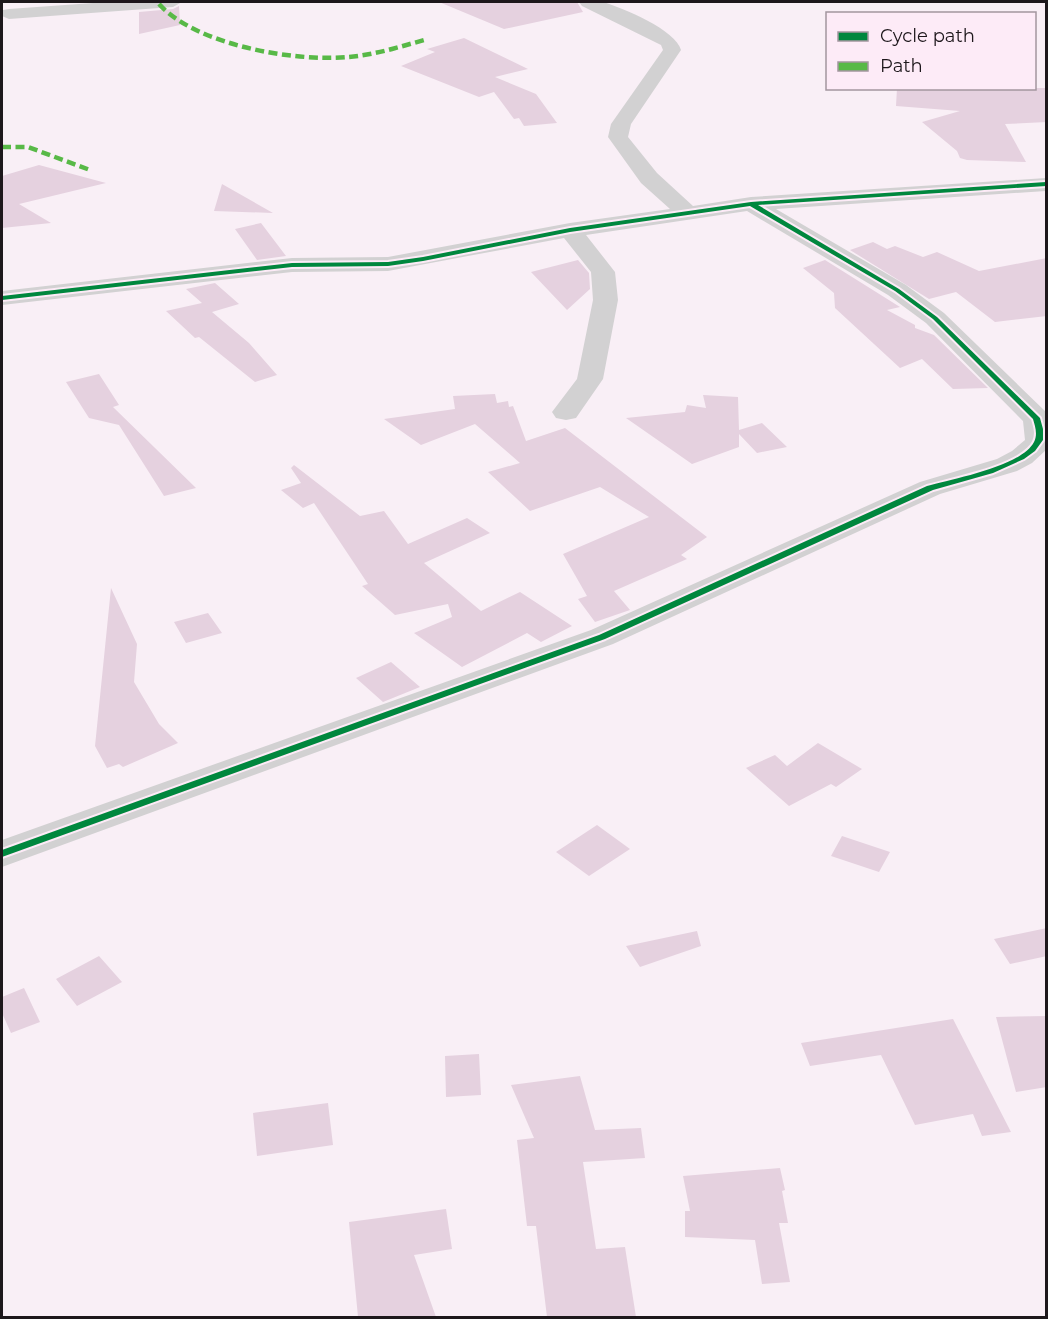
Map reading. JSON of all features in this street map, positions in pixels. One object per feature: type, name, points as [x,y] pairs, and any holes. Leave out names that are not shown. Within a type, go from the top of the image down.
[{"type":"street","points":[[5,11],[173,2]]},
{"type":"street","points":[[588,2],[662,36],[670,43],[672,50],[621,124],[618,137],[649,178],[687,212]]},
{"type":"street","points":[[2,298],[291,265],[412,261],[570,230],[750,204],[1047,184]]},
{"type":"street","points":[[2,854],[602,637],[930,488],[988,472],[1020,458],[1033,449],[1039,441],[1040,428],[1036,418],[935,318],[897,290],[750,204]]},
{"type":"street","points":[[566,412],[589,380],[600,342],[606,288],[605,277],[596,261],[570,230]]},
{"type":"building","points":[[439,2],[577,2],[583,12],[504,29]]},
{"type":"building","points":[[179,6],[180,25],[139,34],[139,12],[173,9]]},
{"type":"building","points":[[464,38],[528,69],[495,77],[536,94],[557,123],[524,126],[519,118],[514,119],[494,92],[479,97],[401,66],[435,52],[427,49]]},
{"type":"building","points":[[1036,88],[1047,88],[1047,122],[1005,124],[1026,162],[960,158],[957,151],[922,122],[960,111],[896,106],[897,90],[1036,90]]},
{"type":"building","points":[[39,165],[106,183],[19,204],[51,223],[2,228],[2,176]]},
{"type":"building","points":[[222,184],[273,213],[214,211]]},
{"type":"building","points":[[261,223],[286,256],[257,260],[235,229]]},
{"type":"building","points":[[873,242],[887,249],[895,246],[923,257],[937,252],[979,271],[1047,258],[1047,316],[995,322],[956,292],[929,299],[850,250]]},
{"type":"building","points":[[578,260],[589,273],[590,289],[567,310],[531,272]]},
{"type":"building","points":[[825,260],[900,307],[887,310],[915,325],[915,328],[934,335],[988,388],[953,389],[922,359],[900,368],[835,308],[834,293],[803,268]]},
{"type":"building","points":[[215,283],[239,304],[212,312],[249,343],[277,375],[255,382],[199,337],[195,338],[166,311],[202,303],[186,289]]},
{"type":"building","points":[[99,374],[119,405],[113,407],[196,488],[164,496],[119,425],[89,418],[66,382]]},
{"type":"building","points":[[495,394],[497,403],[508,401],[509,407],[513,406],[526,441],[565,428],[707,537],[681,555],[687,559],[614,591],[630,610],[595,622],[578,599],[587,596],[563,554],[649,517],[600,487],[530,511],[488,472],[520,463],[475,424],[421,445],[384,419],[455,409],[453,396]]},
{"type":"building","points":[[703,395],[738,397],[739,430],[762,423],[787,447],[757,453],[739,434],[739,447],[692,464],[626,418],[685,412],[687,405],[706,408]]},
{"type":"building","points":[[294,465],[360,516],[384,511],[408,544],[467,518],[490,533],[424,563],[481,611],[520,592],[572,626],[541,642],[527,633],[462,667],[414,633],[452,617],[448,604],[395,615],[362,586],[368,584],[314,503],[303,508],[281,490],[301,483],[291,468]]},
{"type":"building","points":[[111,588],[137,644],[134,682],[159,724],[178,743],[123,767],[119,764],[107,768],[95,746]]},
{"type":"building","points":[[208,613],[222,633],[186,643],[174,622]]},
{"type":"building","points":[[391,662],[420,687],[383,702],[356,678]]},
{"type":"building","points":[[818,743],[862,769],[836,787],[831,784],[789,806],[746,768],[775,755],[787,766]]},
{"type":"building","points":[[597,825],[630,849],[589,876],[556,852]]},
{"type":"building","points":[[842,836],[890,852],[879,872],[831,856]]},
{"type":"building","points":[[1047,928],[1047,956],[1010,964],[994,939]]},
{"type":"building","points":[[697,931],[701,946],[640,967],[626,946]]},
{"type":"building","points":[[99,956],[122,982],[77,1006],[56,979]]},
{"type":"building","points":[[24,988],[40,1022],[11,1033],[2,1013],[2,997]]},
{"type":"building","points":[[1047,1016],[1047,1087],[1016,1092],[996,1017]]},
{"type":"building","points":[[953,1019],[1011,1132],[982,1136],[973,1114],[915,1125],[881,1055],[810,1066],[801,1043]]},
{"type":"building","points":[[479,1054],[481,1095],[446,1097],[445,1056]]},
{"type":"building","points":[[580,1076],[595,1130],[641,1128],[645,1158],[583,1162],[596,1249],[625,1247],[636,1317],[547,1317],[536,1226],[527,1226],[517,1140],[534,1138],[511,1085]]},
{"type":"building","points":[[328,1103],[333,1145],[257,1156],[253,1113]]},
{"type":"building","points":[[780,1168],[788,1223],[779,1223],[790,1282],[762,1284],[755,1240],[685,1237],[685,1211],[690,1211],[683,1176]]},
{"type":"building","points":[[446,1209],[452,1249],[414,1255],[436,1317],[358,1317],[349,1222]]},
{"type":"marked path","points":[[159,4],[179,23],[201,33],[239,44],[304,56],[349,57],[428,39]]},
{"type":"marked path","points":[[2,147],[28,147],[90,170]]},
{"type":"cycle path","points":[[2,298],[292,265],[388,264],[570,230],[751,204],[1046,184]]},
{"type":"cycle path","points":[[2,854],[602,637],[930,488],[1007,465],[1033,449],[1040,437],[1036,418],[935,318],[897,290],[751,204]]}]
